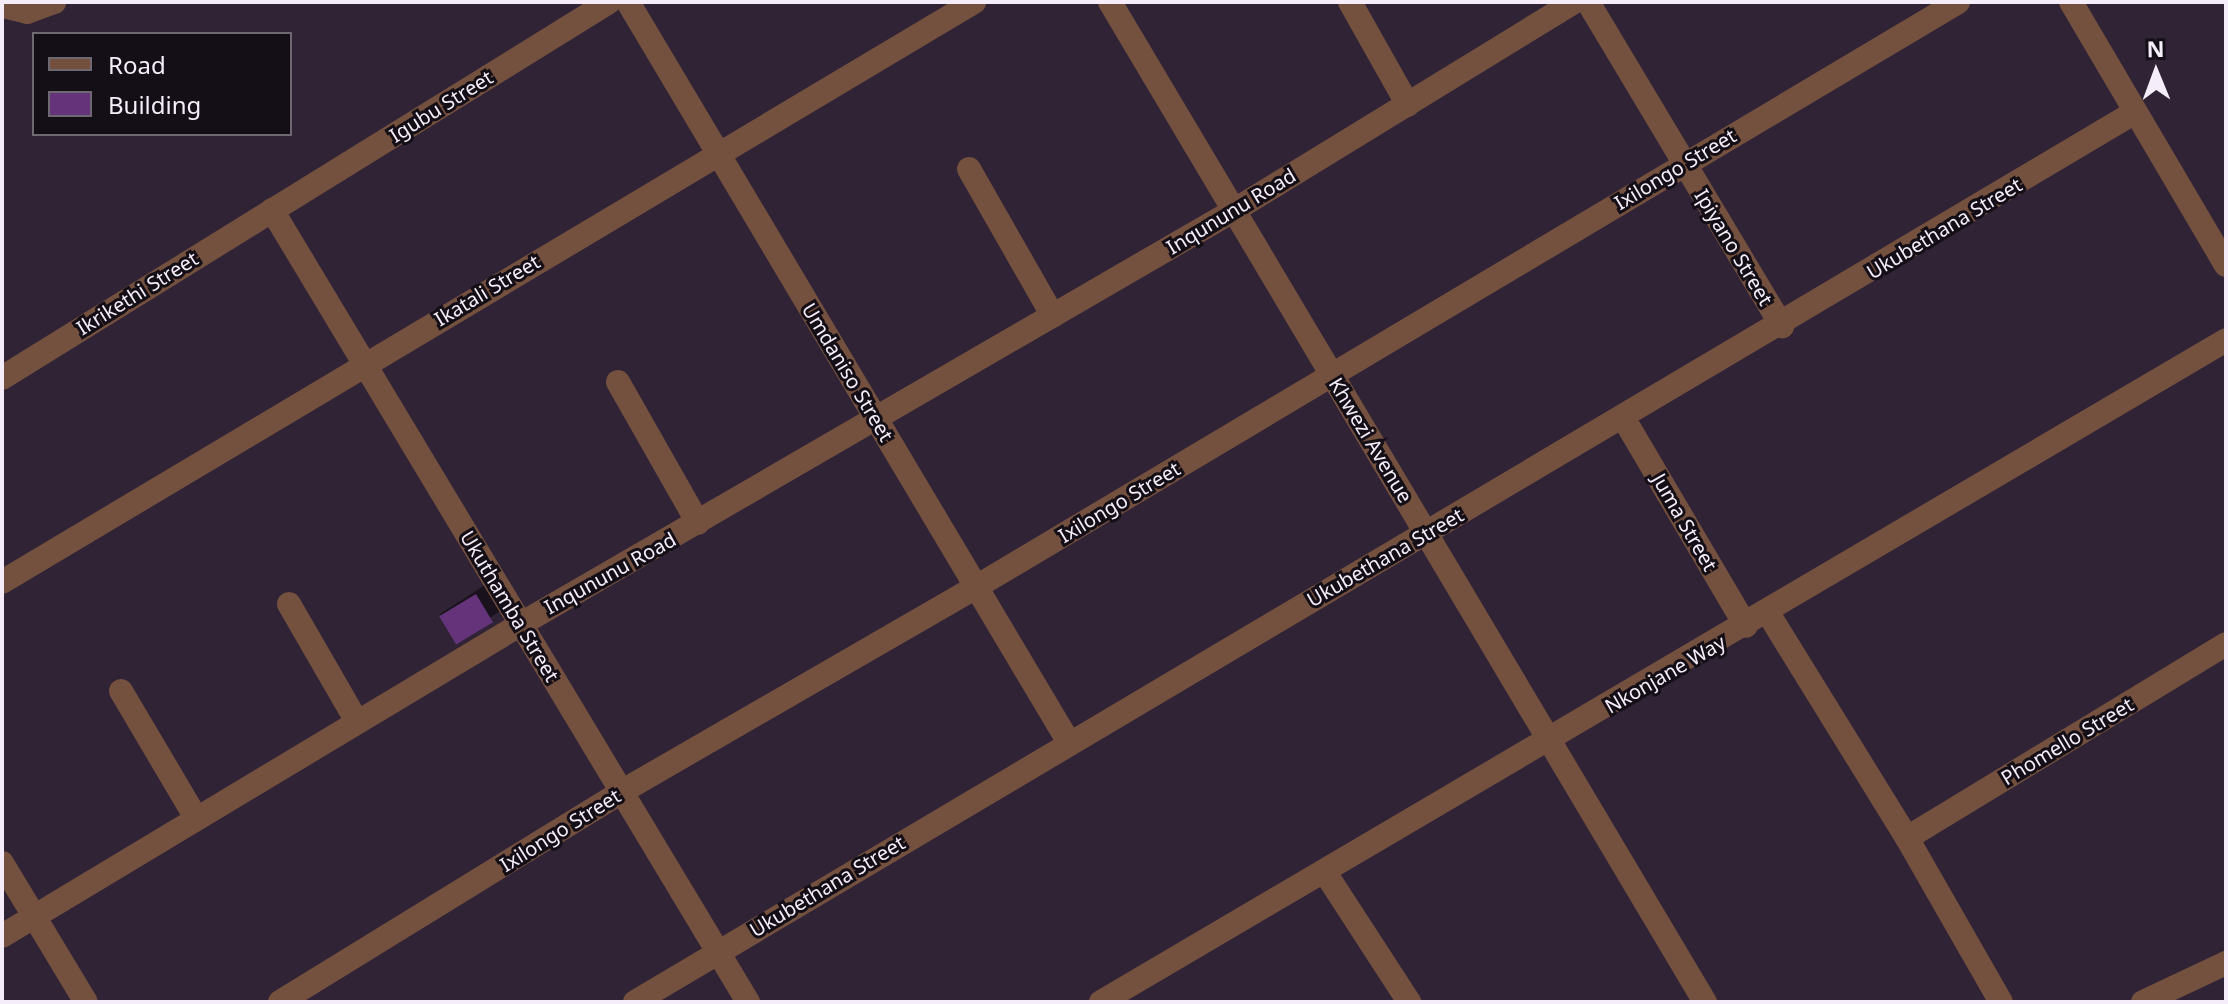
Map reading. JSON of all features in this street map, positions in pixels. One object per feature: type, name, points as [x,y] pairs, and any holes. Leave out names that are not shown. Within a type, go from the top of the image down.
[{"type":"street","points":[[2,6],[27,12],[54,2]]},
{"type":"street","name":"Igubu Street","points":[[272,210],[609,2]]},
{"type":"street","name":"Umdaniso Street","points":[[628,2],[1068,741]]},
{"type":"street","name":"Ikatali Street","points":[[2,582],[364,363],[974,2]]},
{"type":"street","name":"Khwezi Avenue","points":[[1110,2],[1705,1002]]},
{"type":"street","points":[[1350,2],[1408,105]]},
{"type":"street","name":"Inqununu Road","points":[[2,936],[521,624],[1233,211],[1574,2]]},
{"type":"street","name":"Ipiyano Street","points":[[1588,2],[1782,326]]},
{"type":"street","name":"Ixilongo Street","points":[[280,1002],[621,792],[976,587],[1958,2]]},
{"type":"street","points":[[2071,2],[2226,265]]},
{"type":"street","name":"Ukubethana Street","points":[[635,1002],[1068,741],[1782,326],[2135,112]]},
{"type":"street","points":[[969,169],[1053,316]]},
{"type":"street","name":"Ukuthamba Street","points":[[272,210],[748,1002]]},
{"type":"street","name":"Ikrikethi Street","points":[[2,378],[272,210]]},
{"type":"street","name":"Nkonjane Way","points":[[1101,1002],[1326,874],[2226,340]]},
{"type":"street","name":"Inqununu Road","points":[[618,382],[698,523]]},
{"type":"street","name":"Juma Street","points":[[1624,419],[1746,626]]},
{"type":"street","points":[[289,604],[357,722]]},
{"type":"street","points":[[1768,613],[1907,838],[2001,1002]]},
{"type":"street","name":"Phomello Street","points":[[1907,838],[2226,644]]},
{"type":"street","points":[[121,691],[196,818]]},
{"type":"street","points":[[2,863],[86,1002]]},
{"type":"street","points":[[1326,874],[1409,1002]]},
{"type":"street","points":[[2143,1002],[2226,963]]},
{"type":"building","points":[[476,594],[493,622],[456,644],[439,616]]}]
